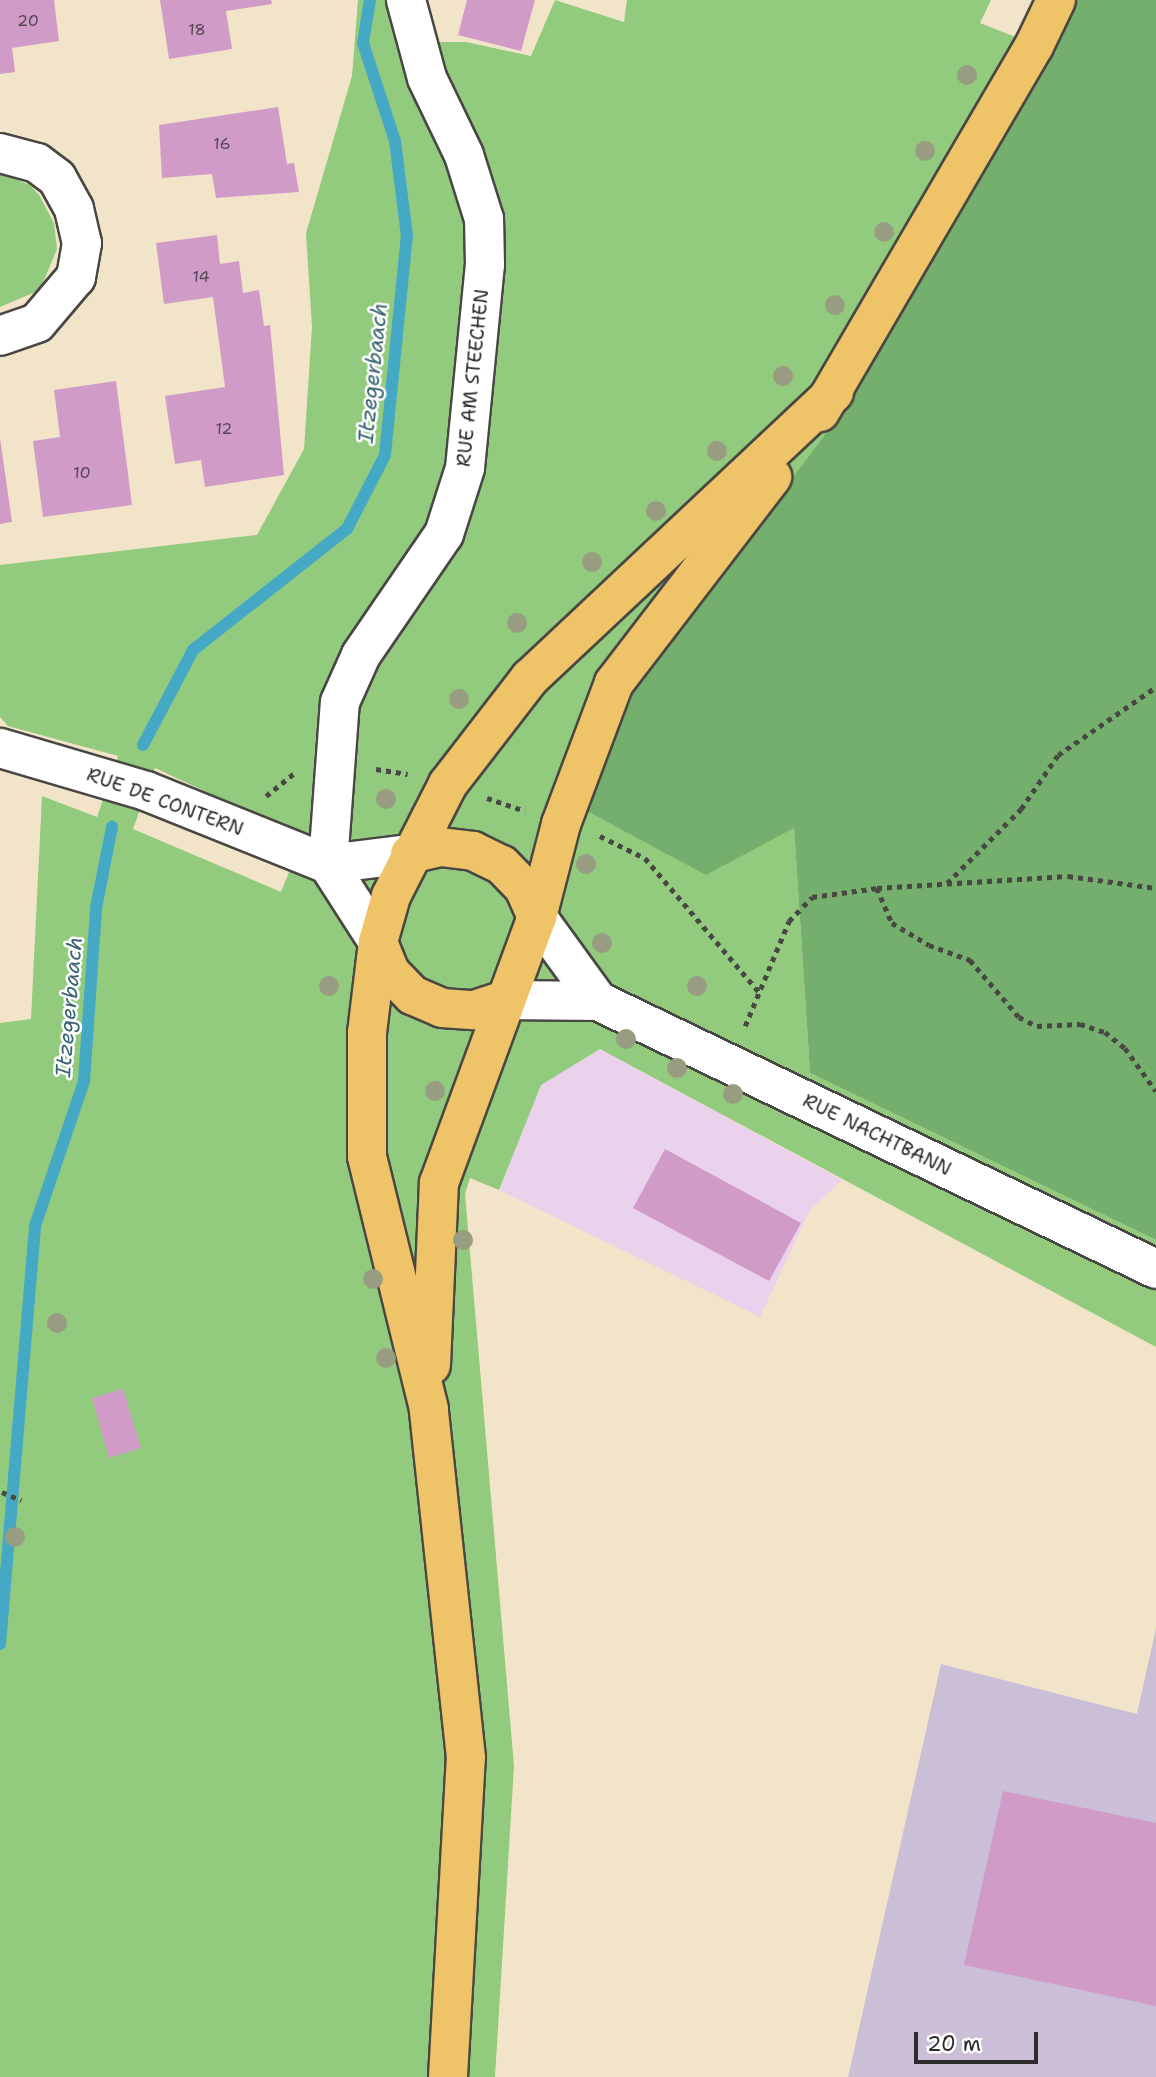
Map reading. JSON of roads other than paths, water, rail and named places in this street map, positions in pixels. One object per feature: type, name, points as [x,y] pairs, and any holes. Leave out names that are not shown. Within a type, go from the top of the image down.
[{"type":"main road","points":[[429,1409],[439,1182],[537,917],[561,824],[614,683],[834,393],[1056,0]]},
{"type":"main road","points":[[448,2077],[466,1758],[429,1409],[367,1156],[367,1033],[378,942],[410,854],[447,784],[530,678],[834,393]]},
{"type":"main road","points":[[410,854],[441,847],[463,849],[502,865],[524,888],[537,917]]},
{"type":"main road","points":[[378,942],[390,972],[412,995],[442,1009],[474,1010],[505,1000]]},
{"type":"street","name":"RUE AM STEECHEN","points":[[328,864],[340,702],[361,654],[444,534],[465,468],[485,265],[484,219],[464,155],[427,78],[406,0]]},
{"type":"street","points":[[0,153],[37,163],[57,178],[74,209],[82,243],[76,277],[37,323],[0,336]]},
{"type":"street","name":"RUE DE CONTERN","points":[[0,748],[146,792],[328,864],[410,854]]},
{"type":"street","points":[[328,864],[378,942]]},
{"type":"street","name":"RUE NACHTBANN","points":[[537,917],[598,1001]]},
{"type":"street","name":"RUE NACHTBANN","points":[[505,1000],[598,1001],[1156,1269]]},
{"type":"waterway","name":"Itzegerbaach","points":[[143,745],[193,650],[347,529],[385,455],[407,236],[395,141],[363,43],[370,0]]},
{"type":"waterway","name":"Itzegerbaach","points":[[0,1644],[35,1226],[84,1081],[96,908],[112,827]]}]
